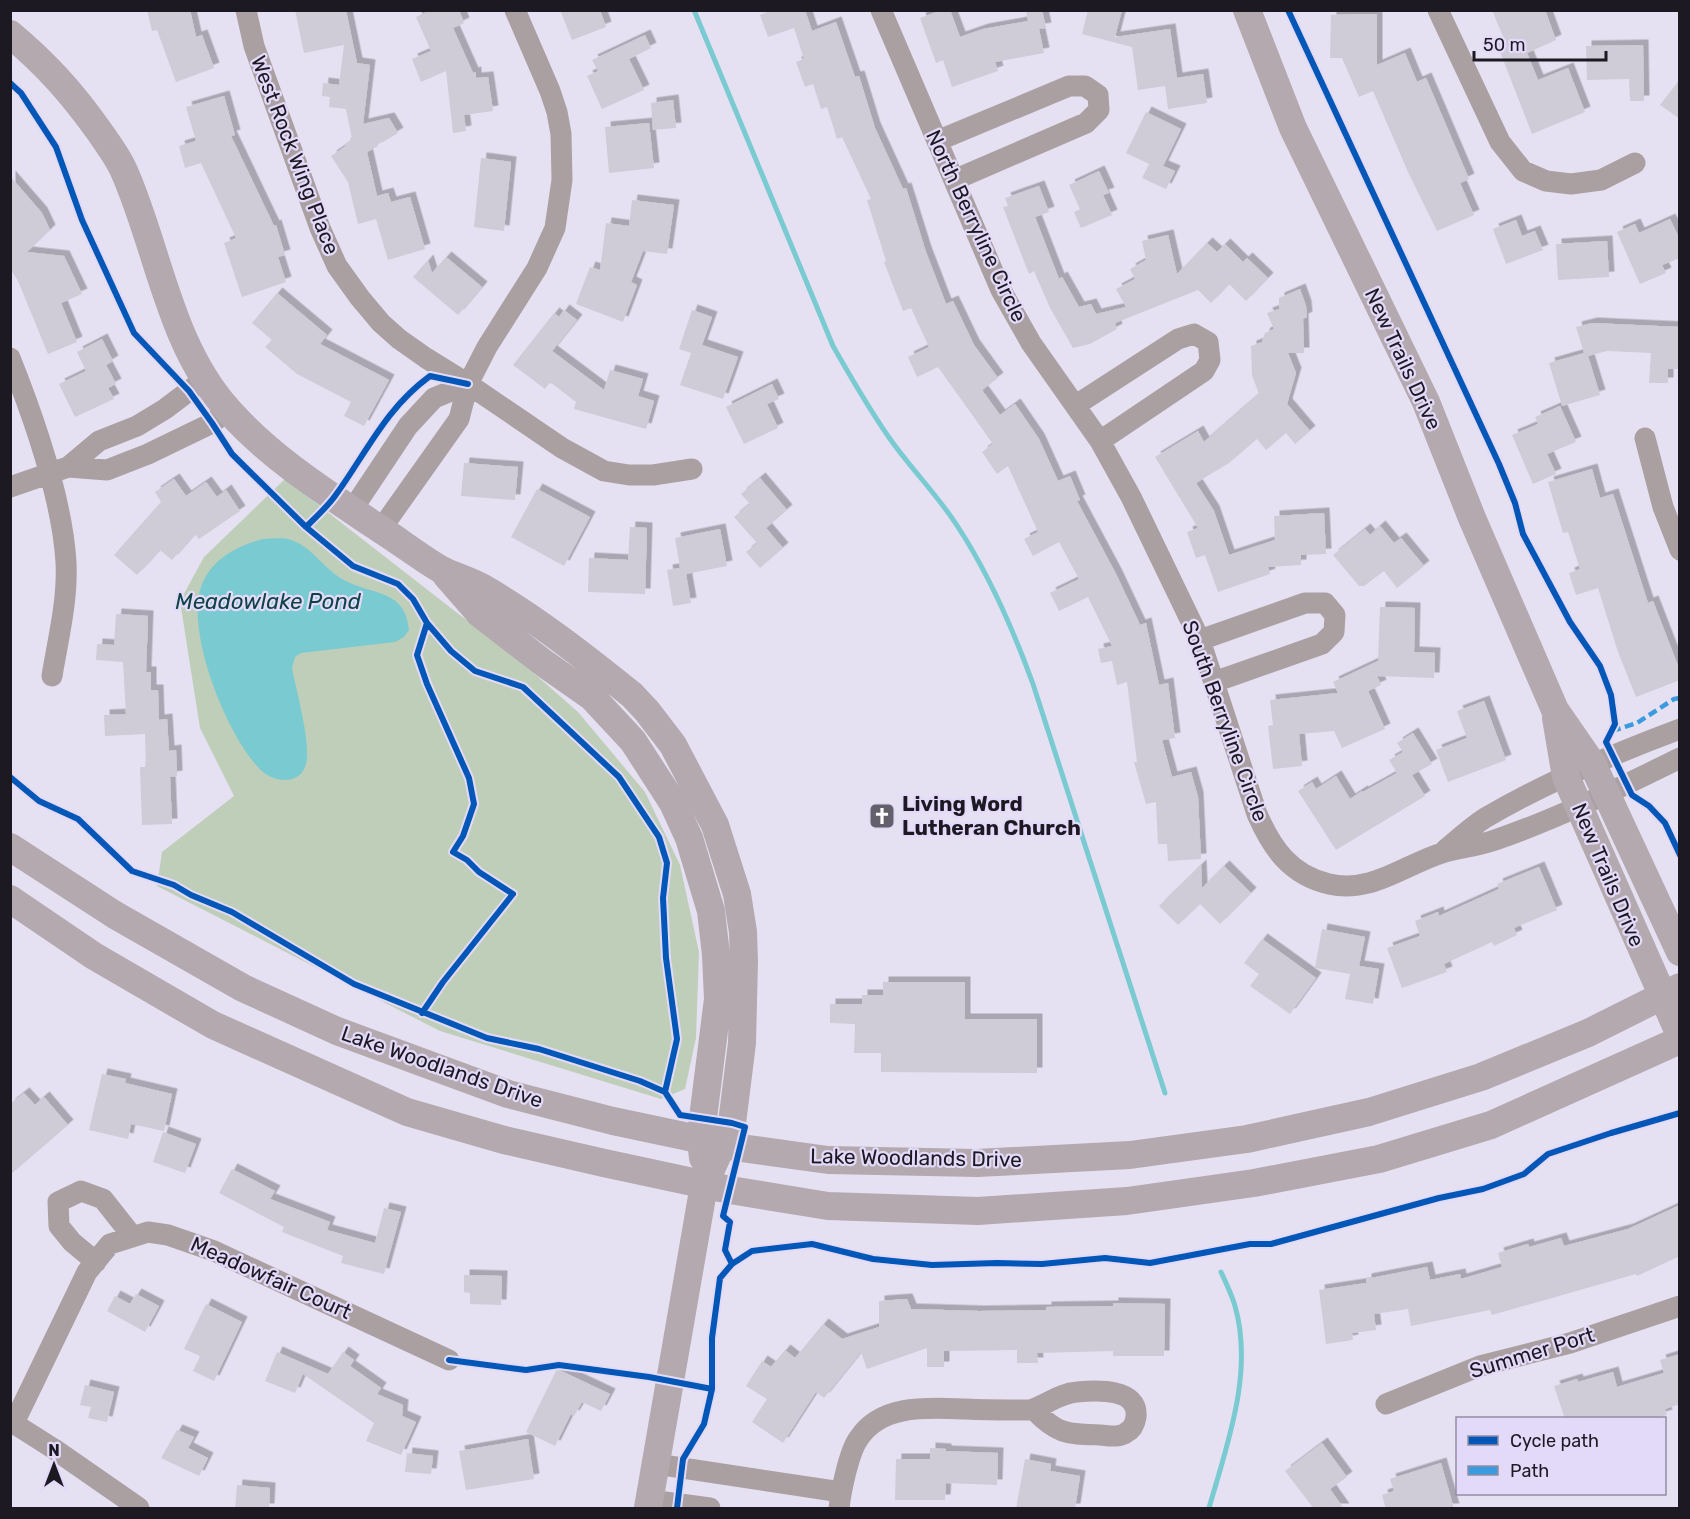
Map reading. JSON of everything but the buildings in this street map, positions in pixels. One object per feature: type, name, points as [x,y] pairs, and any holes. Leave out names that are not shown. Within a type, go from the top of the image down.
[{"type":"main road","name":"New Trails Drive","points":[[1247,10],[1293,128],[1426,402],[1472,518],[1555,710],[1593,765],[1680,952]]},
{"type":"main road","points":[[10,34],[41,60],[65,87],[94,124],[123,169],[135,197],[169,300],[196,363],[228,410],[268,449],[316,488],[441,569],[480,614],[592,697],[633,741],[673,803],[689,838],[711,911],[716,955],[718,999],[712,1142],[649,1504]]},
{"type":"main road","name":"New Trails Drive","points":[[1555,710],[1566,777],[1670,992],[1680,1035]]},
{"type":"main road","name":"Lake Woodlands Drive","points":[[10,848],[115,915],[223,977],[337,1031],[508,1094],[613,1121],[712,1142],[828,1160],[977,1163],[1130,1155],[1247,1139],[1369,1112],[1481,1077],[1588,1033],[1670,992]]},
{"type":"main road","points":[[10,899],[94,956],[213,1025],[407,1112],[504,1140],[704,1185],[828,1206],[978,1211],[1127,1201],[1254,1183],[1379,1159],[1491,1125],[1680,1040]]},
{"type":"street","name":"West Rock Wing Place","points":[[246,10],[254,46],[320,228],[337,266],[381,322],[399,339],[562,448],[604,471],[629,475],[653,475],[692,469]]},
{"type":"street","points":[[381,529],[459,419],[468,384],[487,346],[537,268],[555,228],[562,180],[561,134],[557,112],[550,90],[515,10]]},
{"type":"street","name":"North Berryline Circle","points":[[881,10],[1001,290],[1031,343],[1100,441],[1160,558]]},
{"type":"street","points":[[1438,10],[1500,142],[1523,171],[1546,181],[1571,184],[1601,180],[1635,163]]},
{"type":"street","points":[[937,141],[1070,86],[1086,86],[1098,95],[1099,110],[1086,123],[954,180]]},
{"type":"street","points":[[1076,405],[1178,339],[1194,334],[1208,342],[1210,360],[1204,371],[1100,441]]},
{"type":"street","points":[[10,358],[58,471],[66,564],[62,617],[52,676]]},
{"type":"street","points":[[58,471],[99,441],[137,426],[165,409],[206,378]]},
{"type":"street","points":[[352,510],[408,426],[434,398],[468,384]]},
{"type":"street","points":[[10,487],[58,471],[107,470],[148,454],[212,423],[228,410]]},
{"type":"street","points":[[117,434],[127,462]]},
{"type":"street","points":[[1645,438],[1663,507],[1680,550]]},
{"type":"street","name":"South Berryline Circle","points":[[1160,558],[1200,640],[1257,814],[1268,840],[1287,861],[1307,876],[1330,884],[1356,886],[1386,879],[1440,854],[1494,840],[1579,807],[1680,758]]},
{"type":"street","points":[[1200,640],[1305,603],[1325,603],[1335,615],[1334,632],[1322,644],[1214,682]]},
{"type":"street","name":"South Berryline Circle","points":[[1440,854],[1483,819],[1566,777],[1680,729]]},
{"type":"street","points":[[96,1262],[72,1242],[59,1226],[58,1202],[81,1191],[103,1199],[133,1237]]},
{"type":"street","name":"Meadowfair Court","points":[[12,1422],[87,1272],[110,1244],[148,1232],[168,1235],[205,1247],[449,1360]]},
{"type":"street","name":"Summer Port","points":[[1386,1404],[1480,1366],[1570,1343],[1680,1306]]},
{"type":"street","points":[[656,1464],[840,1500],[858,1438],[874,1422],[892,1413],[931,1408],[1030,1410]]},
{"type":"street","points":[[12,1422],[139,1509]]},
{"type":"street","points":[[649,1504],[710,1509]]},
{"type":"green space","points":[[285,479],[528,668],[578,712],[645,792],[680,865],[699,952],[696,1038],[685,1089],[661,1099],[440,1031],[157,886],[162,852],[234,796],[200,728],[180,601],[204,557]]},
{"type":"water","name":"Meadowlake Pond","points":[[263,539],[285,539],[299,543],[339,577],[395,601],[402,607],[407,617],[409,630],[404,637],[395,642],[301,653],[295,657],[292,668],[305,734],[307,758],[302,773],[286,780],[274,778],[263,772],[236,736],[213,684],[204,657],[199,630],[198,606],[205,577],[226,555]]},
{"type":"waterway","points":[[694,10],[833,346],[885,432],[958,527],[991,584],[1009,623],[1033,684],[1165,1093]]},
{"type":"waterway","points":[[1209,1508],[1230,1434],[1240,1382],[1240,1331],[1231,1293],[1221,1272]]},
{"type":"marked path","points":[[1612,731],[1637,723],[1674,699],[1680,698]]},
{"type":"cycle path","points":[[1288,10],[1499,464],[1515,503],[1523,534],[1570,622],[1600,666],[1611,695],[1615,724],[1606,742],[1632,795],[1649,806],[1665,823],[1680,855]]},
{"type":"cycle path","points":[[10,83],[21,93],[56,147],[82,220],[134,333],[189,391],[232,454],[306,527],[353,566],[398,584],[413,599],[427,623],[417,655],[427,684],[469,778],[474,804],[463,836],[453,852],[513,894],[443,982],[422,1013]]},
{"type":"cycle path","points":[[306,527],[332,500],[389,417],[414,389],[430,376],[468,384]]},
{"type":"cycle path","points":[[427,623],[451,651],[475,671],[523,687],[619,777],[659,837],[667,863],[663,898],[666,958],[677,1039],[665,1092],[680,1115],[745,1127],[723,1216],[730,1222],[725,1250],[732,1264]]},
{"type":"cycle path","points":[[10,777],[39,801],[78,819],[132,871],[174,885],[191,895],[232,912],[354,984],[487,1038],[539,1049],[640,1081],[665,1092]]},
{"type":"cycle path","points":[[677,1508],[683,1459],[704,1424],[712,1389],[712,1338],[720,1278],[732,1264],[752,1251],[812,1244],[873,1259],[932,1265],[1042,1264],[1105,1258],[1150,1263],[1250,1244],[1271,1244],[1439,1198],[1483,1189],[1524,1174],[1548,1154],[1680,1113]]},
{"type":"cycle path","points":[[449,1360],[526,1370],[559,1365],[649,1377],[712,1389]]},
{"type":"place","name":"Living Word Lutheran Church","points":[[882,816]]}]
